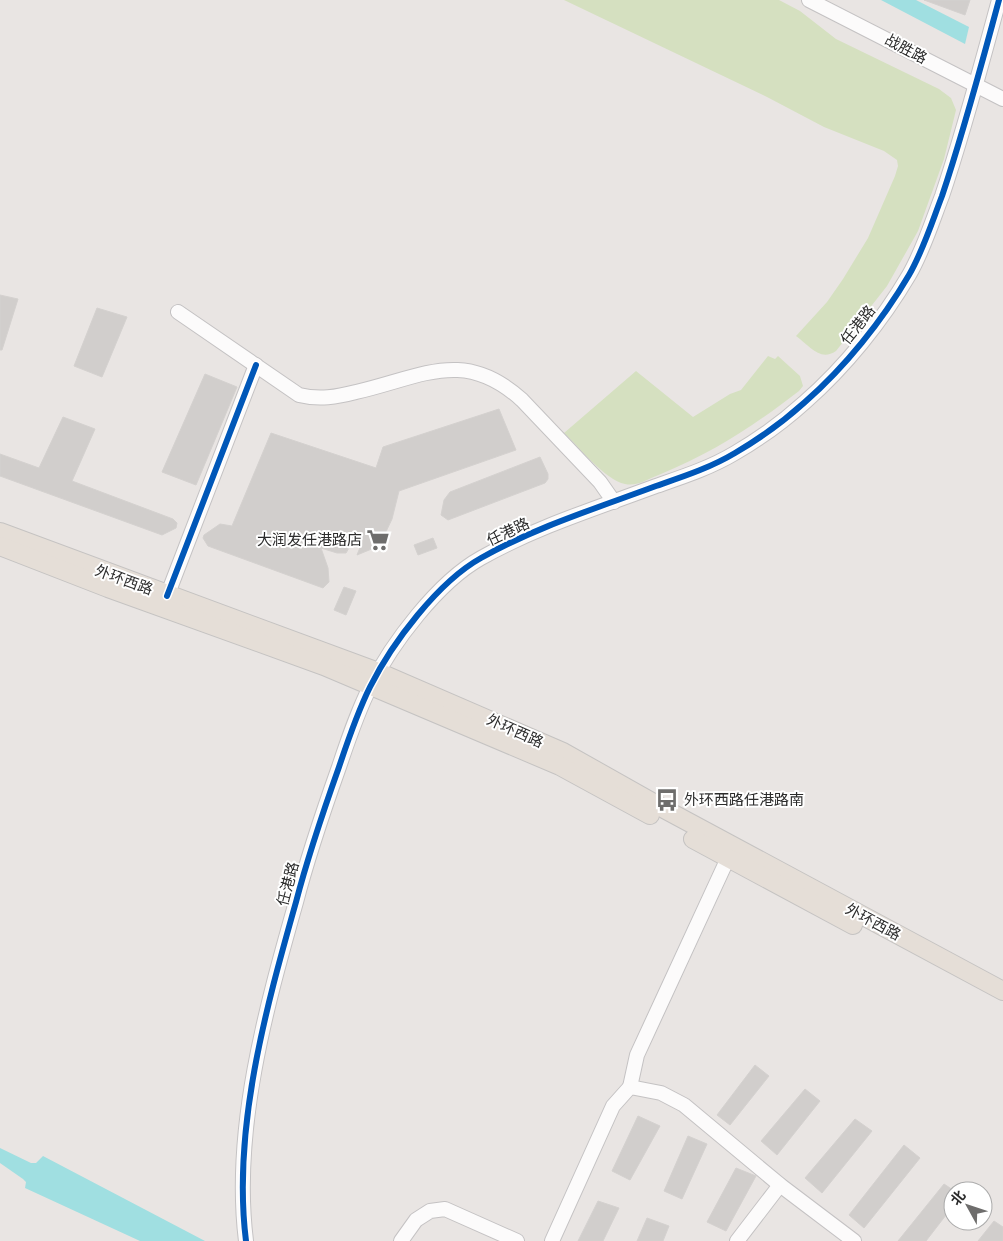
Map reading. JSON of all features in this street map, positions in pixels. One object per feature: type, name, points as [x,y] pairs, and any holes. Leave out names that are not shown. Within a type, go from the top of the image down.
[{"type":"main road","name":"外环西路","points":[[0,532],[563,752],[674,815],[1003,991]]},
{"type":"main road","name":"外环西路","points":[[0,546],[108,588],[324,666],[375,679],[560,766],[1003,1005]]},
{"type":"street","name":"战胜路","points":[[809,0],[976,87],[1003,99]]},
{"type":"street","name":"任港路","points":[[246,1241],[242,1214],[246,1128],[259,1047],[276,972],[312,842],[357,714],[375,679],[421,612],[445,585],[461,571],[481,558],[556,523],[700,470],[733,455],[805,402],[847,359],[882,316],[910,274],[931,226],[976,87],[999,0]]},
{"type":"street","points":[[178,312],[299,395],[312,398],[342,396],[434,370],[451,368],[486,375],[511,390],[522,400],[600,482],[614,502]]},
{"type":"street","points":[[167,596],[256,365]]},
{"type":"street","points":[[552,1241],[613,1106],[630,1087],[636,1055],[728,858]]},
{"type":"street","points":[[630,1087],[661,1093],[684,1105],[780,1185],[854,1241]]},
{"type":"street","points":[[737,1241],[780,1185]]},
{"type":"street","points":[[401,1241],[416,1220],[430,1211],[445,1209],[517,1241]]},
{"type":"green space","points":[[564,0],[779,0],[800,11],[836,39],[939,89],[951,98],[956,110],[944,159],[918,231],[887,286],[836,351],[825,355],[820,354],[796,336],[827,302],[868,238],[895,176],[898,166],[897,160],[884,151],[824,127],[767,97]]},
{"type":"green space","points":[[768,356],[775,359],[778,356],[800,376],[803,386],[799,391],[749,427],[716,447],[643,482],[630,485],[617,481],[601,470],[564,433],[636,371],[693,417],[730,394],[741,390]]},
{"type":"water","points":[[881,0],[916,0],[969,27],[965,44]]},
{"type":"water","points":[[0,1148],[31,1163],[36,1163],[43,1156],[205,1241],[140,1241],[25,1188],[26,1182],[23,1179],[0,1163]]},
{"type":"building","points":[[924,0],[970,0],[965,15]]},
{"type":"building","points":[[0,295],[18,299],[2,350],[0,350]]},
{"type":"building","points":[[97,308],[127,317],[102,377],[74,366]]},
{"type":"building","points":[[205,374],[237,387],[196,485],[162,472]]},
{"type":"building","points":[[499,409],[516,450],[399,491],[392,519],[383,538],[374,548],[357,555],[363,540],[356,536],[346,553],[337,553],[321,548],[328,568],[329,582],[323,588],[208,546],[203,538],[204,535],[220,524],[232,526],[271,433],[376,468],[383,447]]},
{"type":"building","points":[[63,417],[95,429],[72,481],[173,519],[177,523],[176,528],[162,535],[0,476],[0,454],[39,468]]},
{"type":"building","points":[[540,457],[548,474],[548,479],[545,483],[448,520],[441,515],[444,500],[450,492]]},
{"type":"building","points":[[433,538],[437,548],[418,555],[414,545]]},
{"type":"building","points":[[344,587],[356,591],[346,615],[334,610]]},
{"type":"building","points":[[755,1065],[769,1076],[730,1125],[717,1115]]},
{"type":"building","points":[[805,1089],[820,1101],[777,1155],[761,1141]]},
{"type":"building","points":[[638,1116],[660,1126],[630,1180],[612,1171]]},
{"type":"building","points":[[855,1119],[872,1131],[822,1193],[805,1178]]},
{"type":"building","points":[[688,1136],[707,1144],[682,1199],[664,1191]]},
{"type":"building","points":[[904,1145],[920,1158],[864,1228],[849,1215]]},
{"type":"building","points":[[736,1168],[756,1176],[726,1231],[707,1222]]},
{"type":"building","points":[[943,1185],[943,1219],[926,1241],[898,1241]]},
{"type":"building","points":[[598,1201],[619,1208],[603,1241],[578,1241]]},
{"type":"building","points":[[647,1218],[669,1226],[663,1241],[637,1241]]},
{"type":"building","points":[[994,1221],[1003,1227],[1003,1241],[978,1241],[986,1231],[993,1231]]},
{"type":"cycle path","points":[[246,1241],[243,1199],[244,1156],[254,1070],[263,1027],[316,834],[357,717],[379,670],[403,633],[433,598],[449,582],[481,558],[545,527],[716,463],[753,442],[780,423],[820,388],[848,359],[887,309],[919,256],[950,172],[999,0]]},
{"type":"cycle path","points":[[167,596],[256,365]]},
{"type":"place","name":"大润发任港路店","points":[[378,540]]},
{"type":"place","name":"外环西路任港路南","points":[[667,800]]}]
